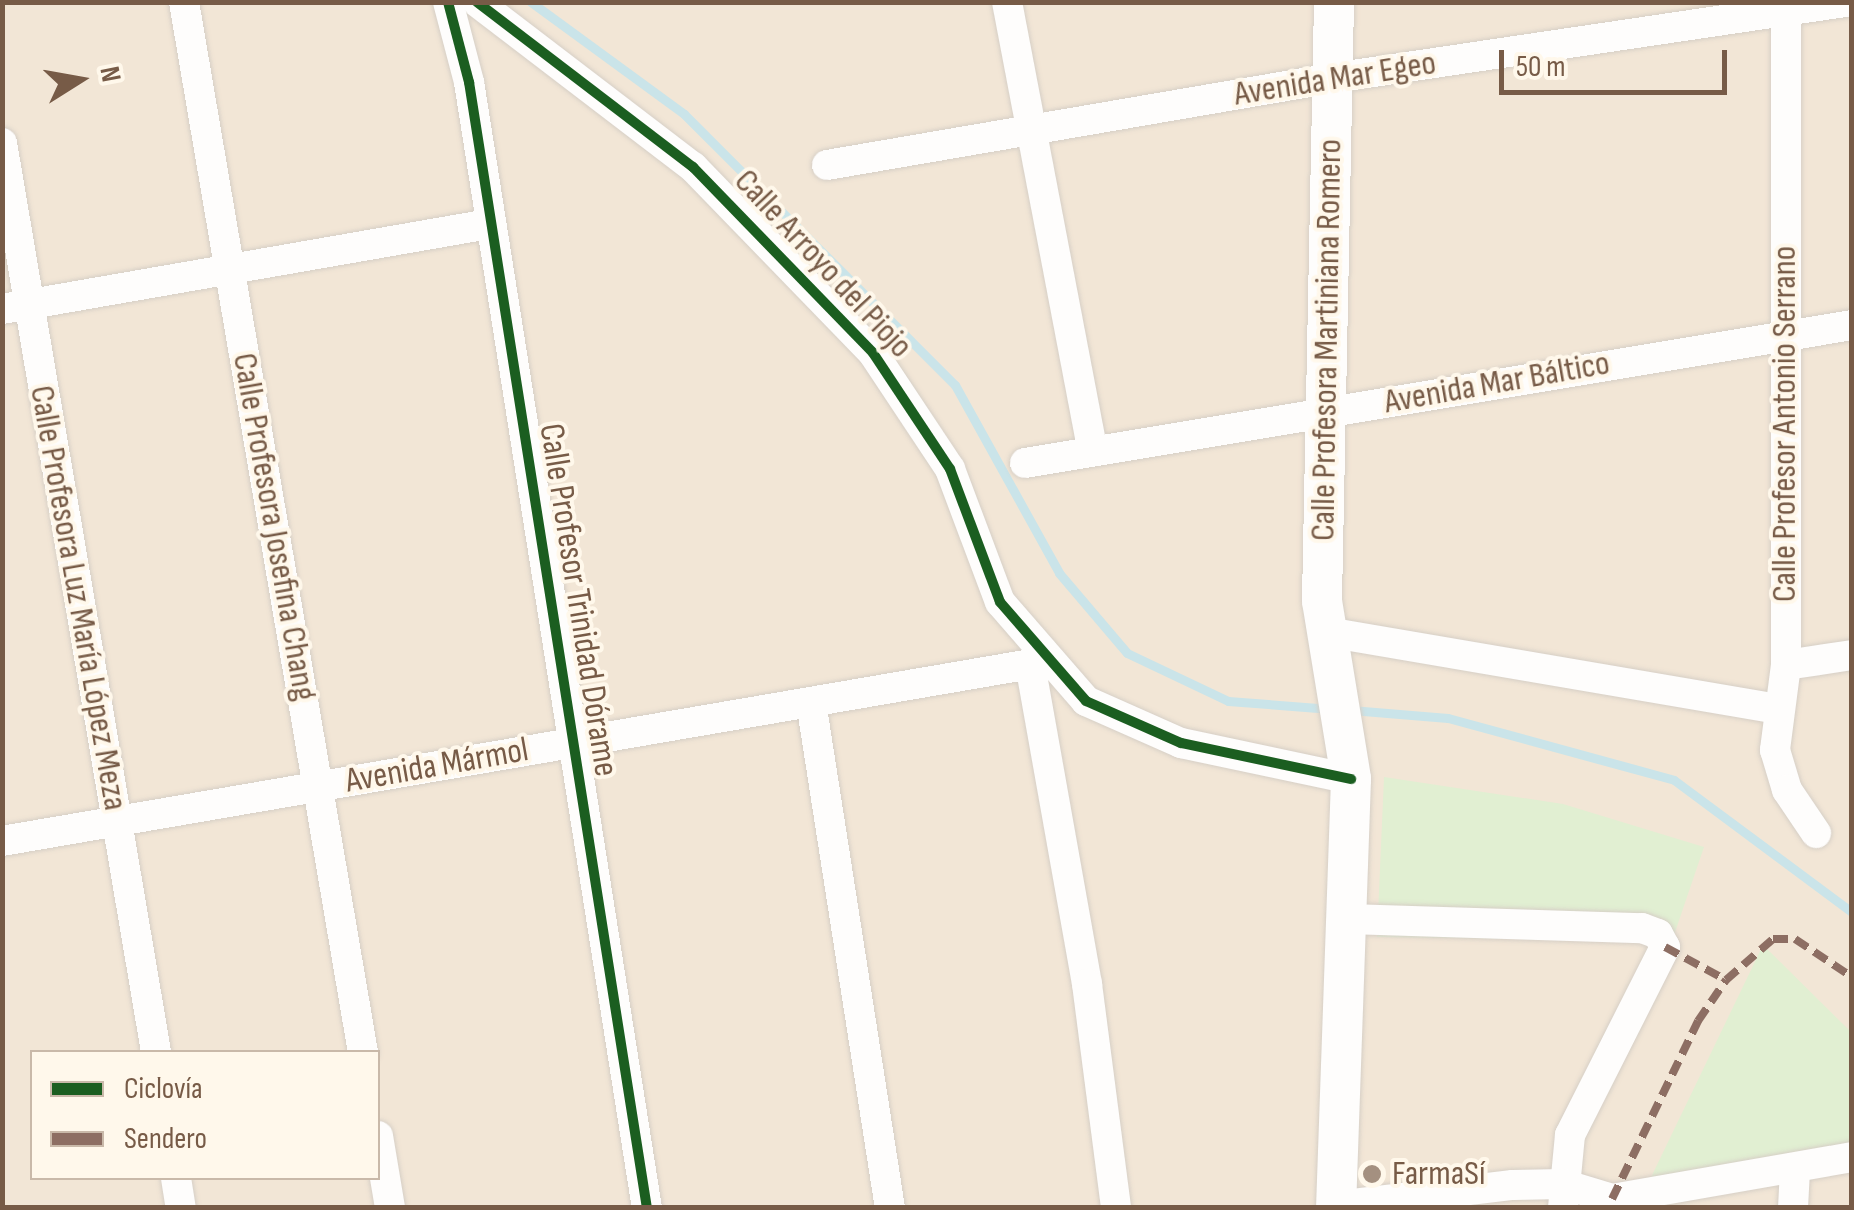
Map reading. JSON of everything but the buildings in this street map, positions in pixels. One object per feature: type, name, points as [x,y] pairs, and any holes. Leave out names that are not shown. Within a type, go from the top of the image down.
[{"type":"main road","name":"Calle Profesora Martiniana Romero","points":[[1332,1207],[1348,920],[1351,779],[1327,632],[1326,412],[1334,2]]},
{"type":"street","name":"Calle Profesora Josefina Chang","points":[[184,2],[363,1050]]},
{"type":"street","name":"Calle Profesor Trinidad Dórame","points":[[448,2],[468,82],[647,1208]]},
{"type":"street","name":"Calle Arroyo del Piojo","points":[[477,2],[693,167],[873,353],[950,469],[1000,602],[1039,663],[1086,701],[1136,726],[1351,779]]},
{"type":"street","points":[[1007,2],[1092,450]]},
{"type":"street","name":"Avenida Mar Egeo","points":[[827,165],[1333,78],[1786,7],[1845,2]]},
{"type":"street","name":"Calle Profesor Antonio Serrano","points":[[1786,7],[1786,665],[1776,709],[1775,750],[1787,790],[1816,833]]},
{"type":"street","name":"Calle Profesora Luz María López Meza","points":[[2,143],[14,307],[118,821],[156,1050]]},
{"type":"street","points":[[14,307],[491,224]]},
{"type":"street","name":"Avenida Mar Báltico","points":[[1025,463],[1852,324]]},
{"type":"street","points":[[1327,632],[1776,709]]},
{"type":"street","points":[[1786,665],[1852,656]]},
{"type":"street","points":[[1039,663],[1088,984],[1116,1208]]},
{"type":"street","name":"Avenida Mármol","points":[[2,840],[1039,663]]},
{"type":"street","points":[[811,702],[890,1208]]},
{"type":"street","points":[[1348,920],[1642,928],[1658,934],[1665,946],[1570,1135],[1563,1196]]},
{"type":"street","points":[[380,1148],[390,1208]]},
{"type":"street","points":[[1332,1207],[1563,1196],[1604,1203],[1852,1157]]},
{"type":"street","points":[[1793,1208],[1795,1170]]},
{"type":"street","points":[[176,1180],[181,1208]]},
{"type":"shaded area","points":[[2,3],[1851,3],[1851,1207],[3,1207]]},
{"type":"green space","points":[[1384,777],[1563,804],[1704,847],[1672,941],[1377,937]]},
{"type":"green space","points":[[1763,945],[1851,1032],[1851,1150],[1642,1196]]},
{"type":"waterway","points":[[531,2],[684,114],[955,385],[1059,573],[1127,653],[1228,701],[1331,709]]},
{"type":"waterway","points":[[1351,710],[1448,718],[1674,780],[1852,912]]},
{"type":"marked path","points":[[1665,947],[1726,980],[1773,939],[1795,939],[1852,977]]},
{"type":"marked path","points":[[1612,1199],[1698,1021],[1726,980]]},
{"type":"cycle path","points":[[448,2],[469,82],[647,1208]]},
{"type":"cycle path","points":[[477,2],[693,167],[873,353],[950,469],[1000,602],[1086,701],[1181,743],[1351,779]]},
{"type":"place","name":"FarmaSí","points":[[1372,1174]]}]
